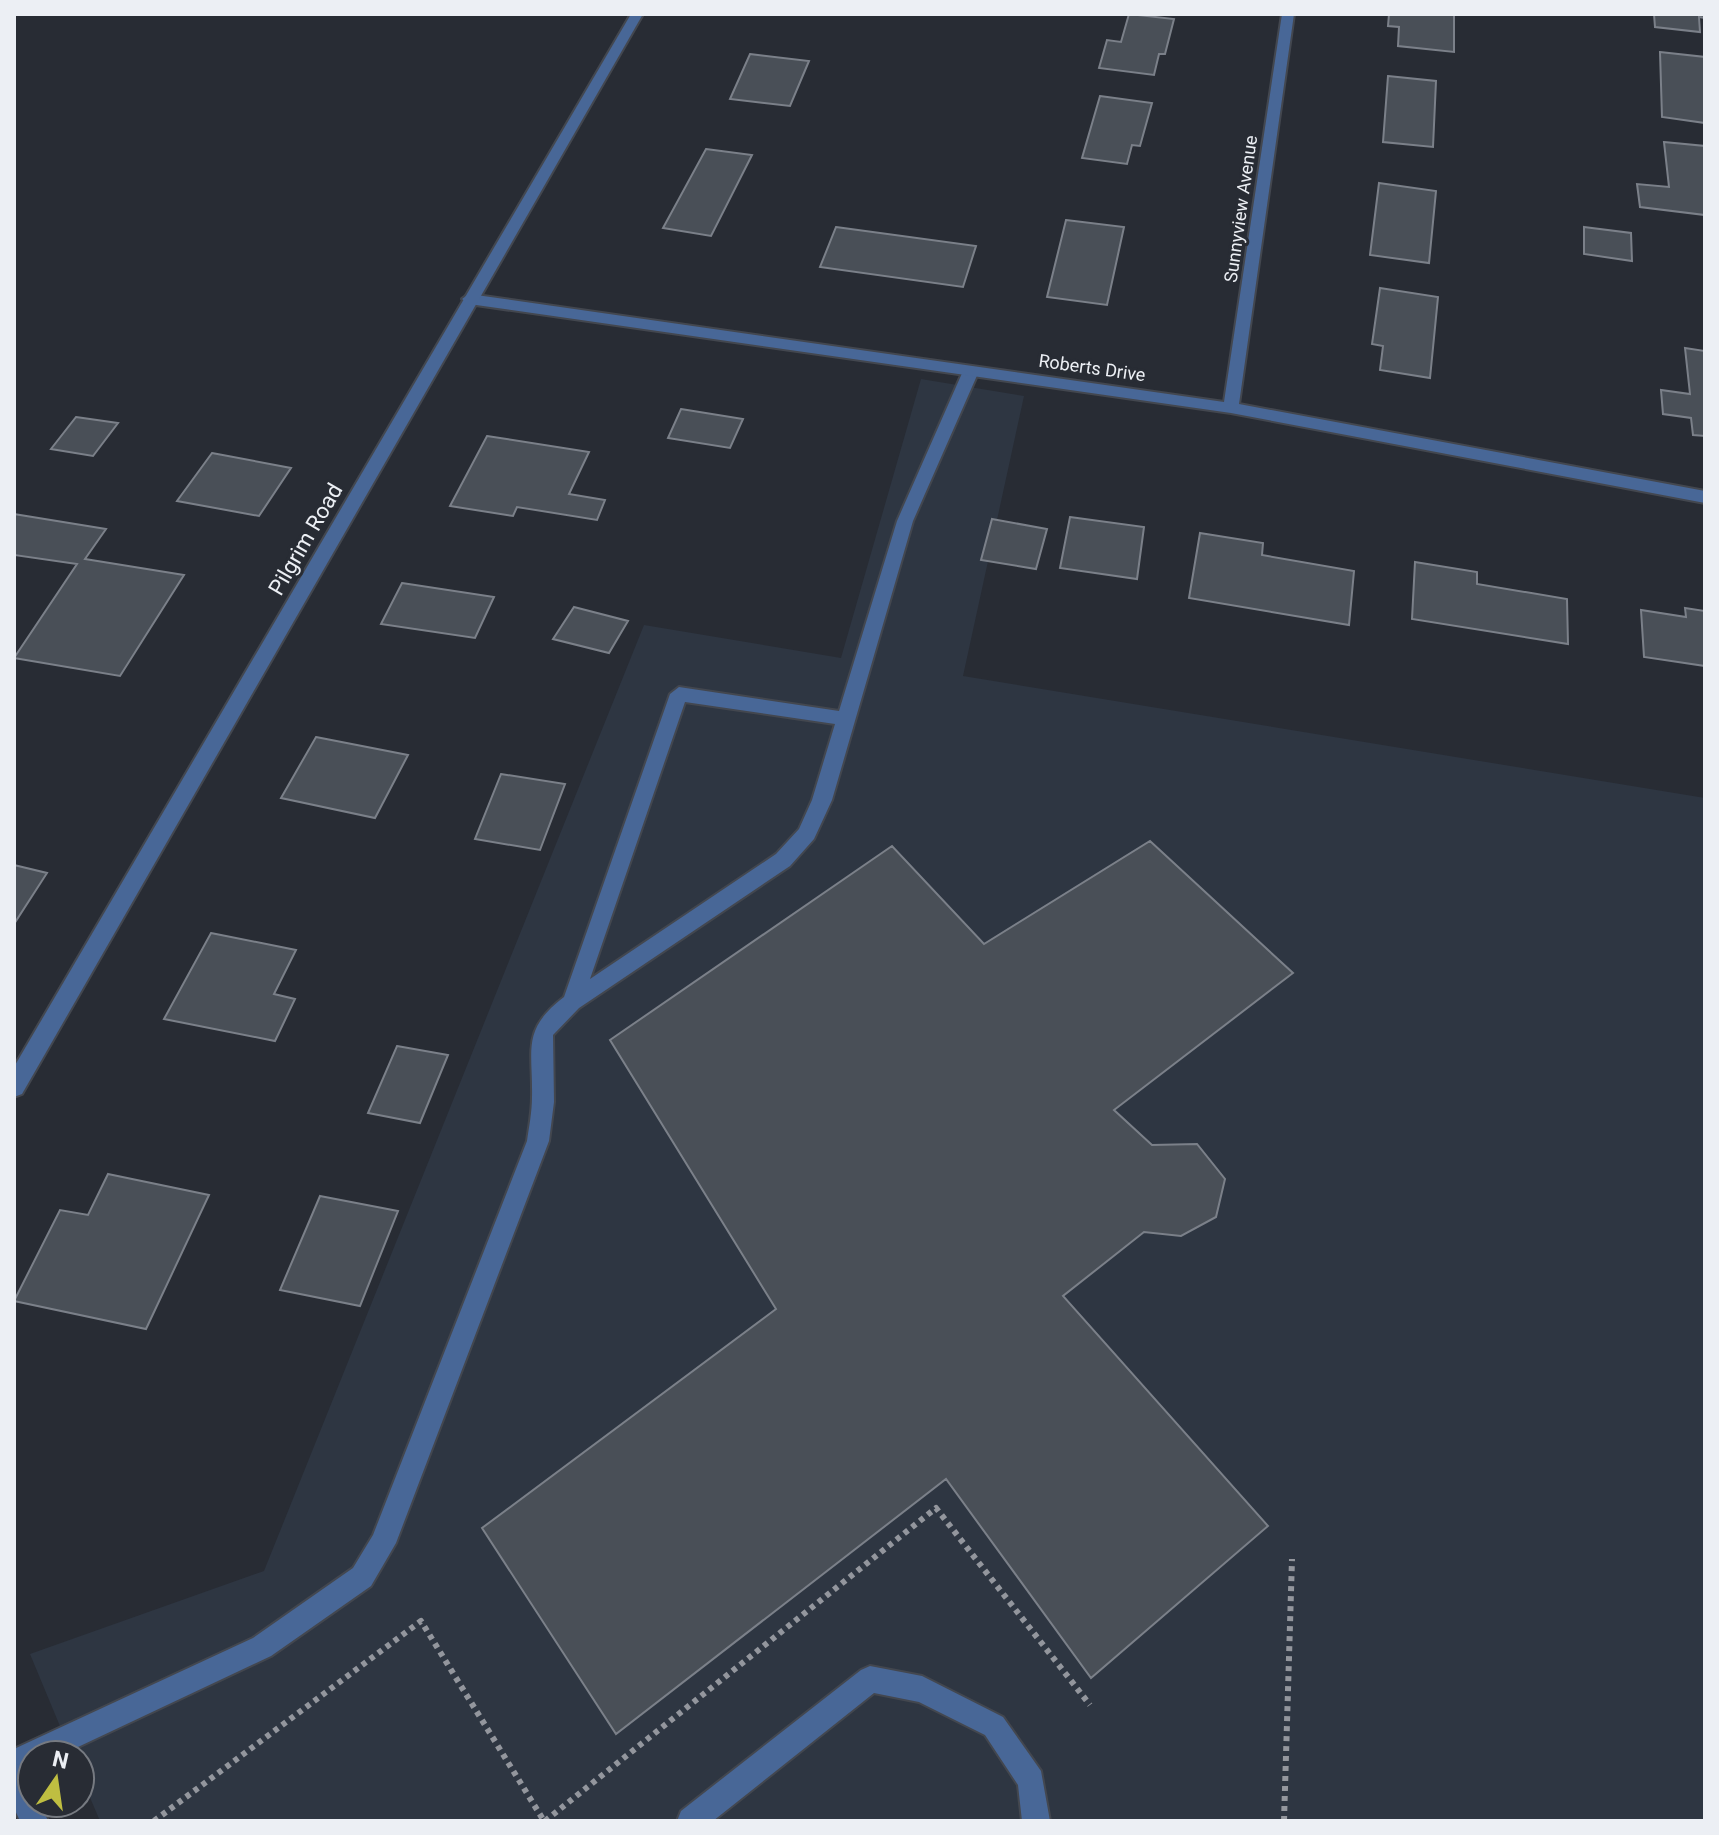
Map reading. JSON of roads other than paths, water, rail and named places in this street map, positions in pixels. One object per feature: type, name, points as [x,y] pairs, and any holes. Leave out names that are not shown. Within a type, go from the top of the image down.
[{"type":"street","name":"Pilgrim Road","points":[[14,1087],[637,14]]},
{"type":"street","name":"Sunnyview Avenue","points":[[1231,408],[1288,14]]},
{"type":"street","name":"Roberts Drive","points":[[469,299],[1231,408],[1705,497]]},
{"type":"street","points":[[14,1763],[262,1647],[362,1577],[383,1543],[538,1141],[543,1095],[539,1056],[542,1030],[552,1016],[783,860],[807,834],[822,800],[905,521],[971,371]]},
{"type":"street","points":[[572,1002],[679,694],[846,719]]},
{"type":"street","points":[[691,1821],[870,1679],[922,1689],[994,1726],[1031,1781],[1036,1821]]},
{"type":"street","points":[[14,1777],[34,1821]]}]
